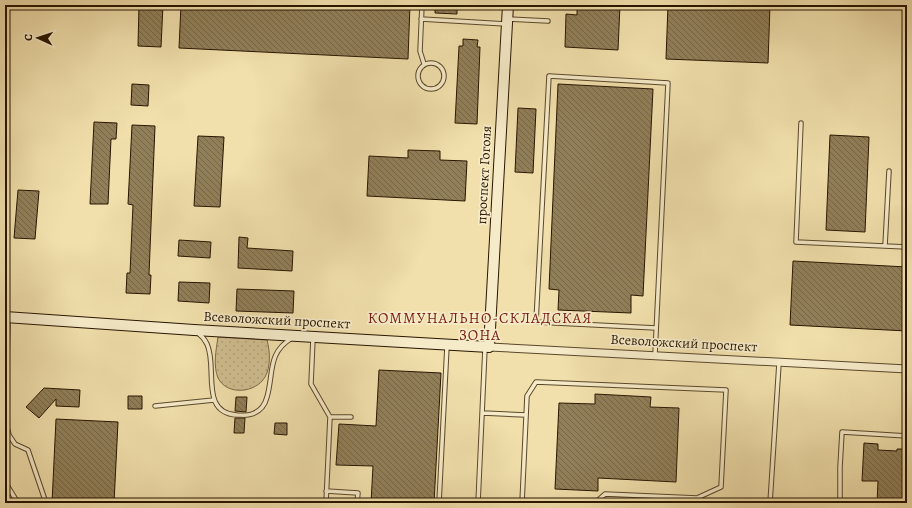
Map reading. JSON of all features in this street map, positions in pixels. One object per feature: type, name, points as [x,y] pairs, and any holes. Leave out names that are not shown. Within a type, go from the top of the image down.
[{"type":"street","name":"проспект Гоголя","points":[[487,347],[508,5]]},
{"type":"street","name":"Всеволожский проспект","points":[[6,317],[313,337],[907,369]]},
{"type":"lane","points":[[422,5],[420,51],[424,64]]},
{"type":"lane","points":[[421,19],[548,21]]},
{"type":"lane","points":[[434,63],[442,70],[444,74],[443,80],[437,88],[427,89],[419,82],[418,72],[424,64],[434,63]]},
{"type":"lane","points":[[655,355],[668,83],[549,76],[536,322],[656,328]]},
{"type":"lane","points":[[801,123],[796,242],[907,247]]},
{"type":"lane","points":[[886,246],[889,171]]},
{"type":"lane","points":[[5,391],[7,367],[6,317]]},
{"type":"lane","points":[[194,330],[208,345],[214,400],[219,408],[224,412],[232,414],[249,415],[258,412],[264,406],[274,356],[286,342],[296,336]]},
{"type":"lane","points":[[313,337],[311,384],[330,417],[326,503]]},
{"type":"lane","points":[[438,503],[447,344]]},
{"type":"lane","points":[[478,503],[487,347]]},
{"type":"lane","points":[[770,503],[779,362]]},
{"type":"lane","points":[[522,503],[526,396],[536,382],[726,390],[721,487],[697,498],[605,494],[594,503]]},
{"type":"lane","points":[[155,406],[214,400]]},
{"type":"lane","points":[[483,413],[526,415]]},
{"type":"lane","points":[[330,417],[351,418]]},
{"type":"lane","points":[[5,419],[10,435],[15,444],[28,450],[46,503]]},
{"type":"lane","points":[[840,503],[842,432],[907,436]]},
{"type":"lane","points":[[5,482],[18,503]]},
{"type":"lane","points":[[326,491],[358,493],[357,503]]},
{"type":"shaded area","points":[[218,337],[267,340],[269,349],[269,364],[267,373],[261,382],[249,389],[242,390],[234,390],[222,384],[216,373],[215,358]]},
{"type":"building","points":[[139,5],[163,5],[161,47],[138,46]]},
{"type":"building","points":[[181,5],[410,5],[408,59],[179,48]]},
{"type":"building","points":[[435,5],[457,5],[457,14],[435,13]]},
{"type":"building","points":[[577,5],[620,5],[618,50],[565,47],[566,14],[577,15]]},
{"type":"building","points":[[668,5],[770,5],[768,63],[666,59]]},
{"type":"building","points":[[463,39],[478,40],[477,47],[480,47],[477,124],[455,123],[459,46],[463,46]]},
{"type":"building","points":[[132,84],[149,85],[148,106],[131,105]]},
{"type":"building","points":[[558,84],[653,89],[643,296],[631,295],[631,313],[558,310],[559,290],[549,289]]},
{"type":"building","points":[[518,108],[536,109],[533,173],[515,172]]},
{"type":"building","points":[[94,122],[117,123],[116,139],[111,139],[108,204],[90,204]]},
{"type":"building","points":[[132,125],[155,126],[149,275],[151,275],[150,294],[126,293],[127,273],[130,273],[133,205],[128,204]]},
{"type":"building","points":[[830,135],[869,137],[865,232],[826,230]]},
{"type":"building","points":[[198,136],[224,137],[220,207],[194,206]]},
{"type":"building","points":[[408,150],[440,151],[440,160],[467,161],[465,201],[367,196],[369,156],[408,158]]},
{"type":"building","points":[[18,190],[39,191],[35,239],[14,238]]},
{"type":"building","points":[[239,237],[248,238],[247,248],[293,251],[292,271],[238,268]]},
{"type":"building","points":[[179,240],[211,242],[210,258],[178,256]]},
{"type":"building","points":[[793,261],[907,267],[907,331],[790,325]]},
{"type":"building","points":[[179,282],[210,283],[209,303],[178,301]]},
{"type":"building","points":[[237,289],[294,291],[293,313],[236,311]]},
{"type":"building","points":[[379,370],[441,373],[434,503],[371,503],[373,466],[336,465],[339,424],[376,426]]},
{"type":"building","points":[[44,388],[80,390],[79,407],[56,406],[56,399],[39,418],[26,407]]},
{"type":"building","points":[[595,394],[651,397],[650,407],[679,408],[676,482],[598,478],[598,491],[555,489],[559,403],[595,404]]},
{"type":"building","points":[[128,396],[142,396],[142,409],[128,409]]},
{"type":"building","points":[[236,397],[247,397],[246,412],[235,411]]},
{"type":"building","points":[[235,418],[245,418],[244,433],[234,433]]},
{"type":"building","points":[[56,419],[118,422],[114,503],[52,503]]},
{"type":"building","points":[[275,423],[287,423],[287,435],[274,434]]},
{"type":"building","points":[[864,443],[878,444],[878,450],[897,451],[897,449],[907,449],[907,503],[877,503],[878,481],[862,481]]},
{"type":"district","name":"КОММУНАЛЬНО-СКЛАДСКАЯ ЗОНА","points":[[480,326]]}]
